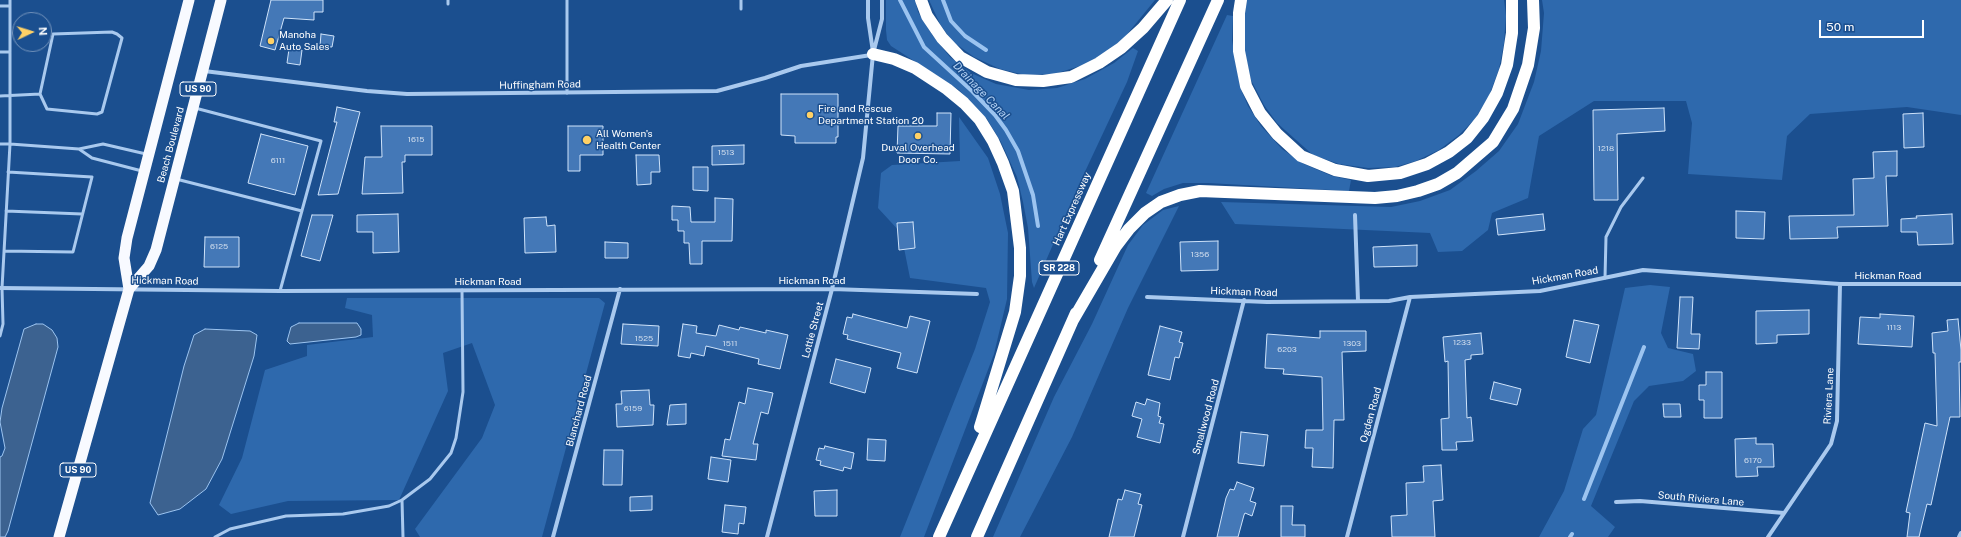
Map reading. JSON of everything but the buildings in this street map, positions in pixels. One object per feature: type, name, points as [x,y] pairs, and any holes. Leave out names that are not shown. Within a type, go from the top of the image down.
[{"type":"highway","name":"Beach Boulevard","points":[[59,537],[129,289],[125,269],[125,248],[189,0]]},
{"type":"highway","name":"Beach Boulevard","points":[[129,289],[144,274],[153,258],[221,0]]},
{"type":"highway","points":[[921,0],[927,16],[942,38],[960,57],[987,72],[1016,80],[1043,81],[1071,76],[1099,63],[1121,48],[1143,28],[1167,0]]},
{"type":"highway","name":"Hart Expressway","points":[[939,537],[1180,0]]},
{"type":"highway","name":"SR 228","points":[[977,537],[1073,320],[1218,0]]},
{"type":"highway","points":[[1241,0],[1239,13],[1238,51],[1246,86],[1260,113],[1277,134],[1301,156],[1334,170],[1368,176],[1400,173],[1427,164],[1449,152],[1467,138],[1483,118],[1498,92],[1507,65],[1512,33],[1512,0]]},
{"type":"highway","points":[[1073,320],[1116,246],[1129,229],[1145,213],[1161,202],[1180,195],[1200,191],[1382,198],[1418,191],[1438,184],[1457,174],[1493,142],[1513,109],[1528,65],[1534,28],[1533,0]]},
{"type":"highway","points":[[873,54],[894,59],[915,68],[947,89],[964,103],[980,120],[993,141],[1003,163],[1013,192],[1020,248],[1020,276],[1016,312],[963,482]]},
{"type":"street","name":"Lottie Street","points":[[868,0],[868,18],[873,54]]},
{"type":"street","name":"Lottie Street","points":[[767,537],[832,289],[863,158],[873,54],[882,19],[882,0]]},
{"type":"street","name":"Huffingham Road","points":[[203,70],[366,91],[407,94],[717,91],[765,78],[801,66],[873,54]]},
{"type":"street","points":[[1355,215],[1358,301]]},
{"type":"street","name":"Hickman Road","points":[[1147,297],[1267,302],[1389,300],[1410,297],[1540,291],[1643,270],[1840,284],[1961,284]]},
{"type":"street","name":"Riviera Lane","points":[[1768,537],[1831,444],[1838,421],[1840,284]]},
{"type":"street","name":"Hickman Road","points":[[1,288],[280,291],[832,289],[977,294]]},
{"type":"street","name":"Blanchard Road","points":[[553,537],[620,289]]},
{"type":"street","name":"Ogden Road","points":[[1347,537],[1410,297]]},
{"type":"street","name":"Smallwood Road","points":[[1183,537],[1244,300]]},
{"type":"street","name":"South Riviera Lane","points":[[1616,502],[1640,501],[1784,513]]},
{"type":"street","points":[[1960,537],[1961,533]]},
{"type":"lane","points":[[0,336],[3,324],[1,288],[10,144],[10,0]]},
{"type":"lane","points":[[567,0],[567,93]]},
{"type":"lane","points":[[741,0],[741,9]]},
{"type":"lane","points":[[0,6],[10,6]]},
{"type":"lane","points":[[112,32],[118,34],[122,38],[102,112],[97,114],[47,109],[40,94],[52,34],[112,32]]},
{"type":"lane","points":[[0,52],[10,52]]},
{"type":"lane","points":[[0,96],[40,94]]},
{"type":"lane","points":[[193,108],[321,141],[280,291]]},
{"type":"lane","points":[[0,144],[79,149],[103,144],[148,155]]},
{"type":"lane","points":[[79,149],[92,158],[144,171]]},
{"type":"lane","points":[[4,251],[73,252],[92,177],[8,172]]},
{"type":"lane","points":[[175,178],[302,211]]},
{"type":"lane","points":[[1605,278],[1606,237],[1621,207],[1643,178]]},
{"type":"lane","points":[[6,211],[82,214]]},
{"type":"lane","points":[[215,537],[230,529],[263,520],[286,516],[343,514],[389,506],[402,500],[430,479],[451,453],[456,438],[463,392],[462,290]]},
{"type":"lane","points":[[402,500],[403,537]]},
{"type":"shaded area","points":[[886,0],[915,0],[918,12],[933,36],[950,57],[971,73],[996,84],[1029,90],[1057,88],[1085,79],[1114,63],[1133,48],[1138,51],[1127,82],[1082,178],[1034,288],[1032,282],[1028,228],[1023,202],[1017,177],[1001,142],[987,119],[959,90],[891,46],[887,40]]},
{"type":"shaded area","points":[[929,0],[1155,0],[1124,38],[1102,55],[1080,66],[1054,74],[1025,75],[1000,69],[974,57],[952,41],[940,24]]},
{"type":"shaded area","points":[[1247,0],[1504,0],[1506,16],[1504,43],[1499,69],[1489,96],[1475,119],[1459,135],[1439,150],[1416,161],[1395,167],[1368,168],[1339,164],[1313,155],[1277,123],[1264,105],[1251,80],[1244,49],[1244,20]]},
{"type":"shaded area","points":[[1542,0],[1961,0],[1961,115],[1907,107],[1810,114],[1787,136],[1782,180],[1688,174],[1692,123],[1686,101],[1594,101],[1539,136],[1528,198],[1492,213],[1488,230],[1462,251],[1438,252],[1430,233],[1235,224],[1221,202],[1391,207],[1420,201],[1450,190],[1476,171],[1499,151],[1518,124],[1534,82],[1541,51],[1544,13]]},
{"type":"shaded area","points":[[1227,15],[1233,16],[1232,40],[1240,87],[1248,106],[1261,126],[1282,149],[1304,164],[1332,176],[1351,180],[1349,191],[1208,183],[1183,183],[1164,189],[1152,196],[1146,193]]},
{"type":"shaded area","points":[[959,117],[988,158],[1000,194],[1008,233],[1007,299],[994,354],[924,537],[900,537],[975,349],[990,302],[986,288],[910,278],[901,233],[878,208],[881,173],[892,165],[960,161]]},
{"type":"shaded area","points":[[1179,206],[1128,308],[1072,437],[1020,537],[993,537],[1054,397],[1092,324],[1128,245],[1143,225],[1163,210]]},
{"type":"shaded area","points":[[1650,285],[1670,287],[1661,333],[1668,348],[1693,354],[1696,371],[1683,381],[1649,386],[1634,401],[1591,506],[1615,527],[1608,537],[1539,537],[1564,491],[1583,429],[1596,415],[1625,288]]},
{"type":"shaded area","points":[[347,298],[599,298],[605,303],[542,537],[420,537],[415,529],[482,438],[495,405],[472,343],[443,353],[448,391],[399,500],[288,501],[231,514],[219,505],[242,458],[265,370],[307,356],[307,345],[373,337],[372,315],[345,308]]},
{"type":"shaded area","points":[[299,323],[357,323],[361,329],[361,335],[356,337],[290,344],[287,341],[291,327]]},
{"type":"shaded area","points":[[36,324],[43,324],[52,330],[57,338],[58,347],[8,531],[5,537],[0,537],[0,457],[2,456],[5,448],[0,422],[2,408],[24,329]]},
{"type":"shaded area","points":[[205,329],[250,331],[257,335],[254,356],[222,459],[206,489],[180,509],[158,515],[150,503],[184,366],[194,335]]},
{"type":"waterway","name":"Drainage Canal","points":[[900,0],[924,47],[972,91],[995,115],[1006,130],[1018,151],[1033,195],[1038,226]]},
{"type":"waterway","points":[[943,0],[951,21],[965,36],[986,50]]},
{"type":"waterway","points":[[1584,499],[1644,347]]},
{"type":"place","name":"Manoha Auto Sales","points":[[271,41]]},
{"type":"place","name":"Fire and Rescue Department Station 20","points":[[810,115]]},
{"type":"place","name":"Duval Overhead Door Co.","points":[[918,136]]},
{"type":"place","name":"All Women's Health Center","points":[[587,140]]}]
